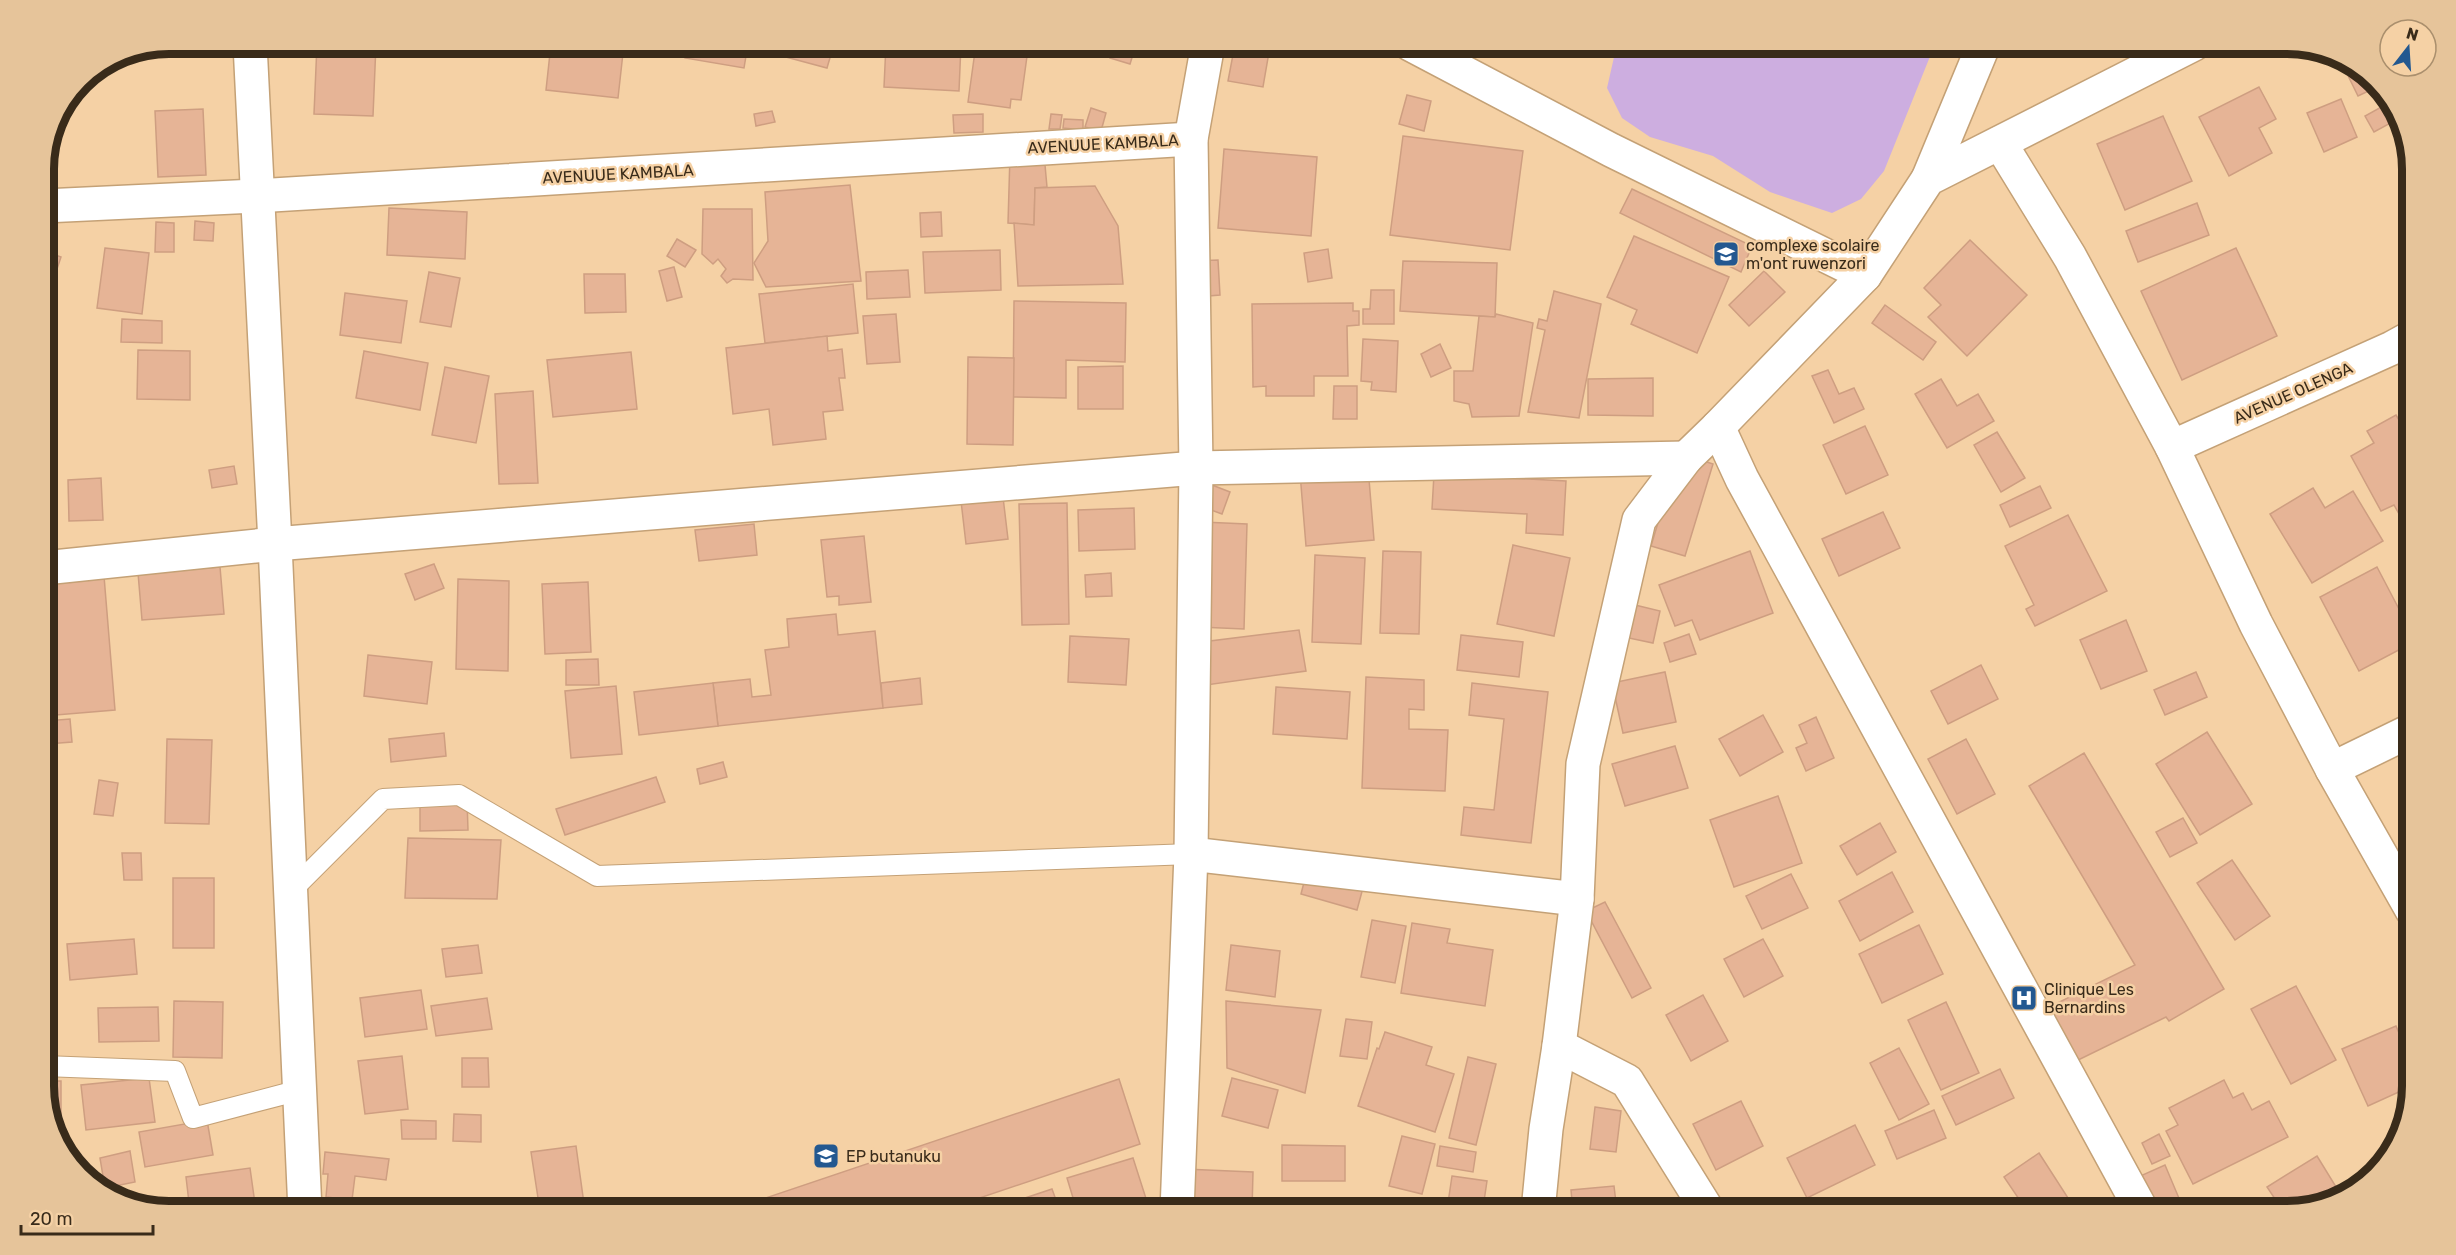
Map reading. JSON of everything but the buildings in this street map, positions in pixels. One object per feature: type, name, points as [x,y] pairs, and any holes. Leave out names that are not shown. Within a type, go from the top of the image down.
[{"type":"street","points":[[250,54],[305,1201]]},
{"type":"street","points":[[1178,1201],[1191,854],[1196,468],[1191,139],[1206,54]]},
{"type":"street","points":[[1429,54],[1611,150],[1865,275]]},
{"type":"street","points":[[1539,1201],[1546,1129],[1577,899],[1583,764],[1639,520],[1686,458],[1865,275],[1928,179],[1979,54]]},
{"type":"street","points":[[1928,179],[2174,54]]},
{"type":"street","name":"AVENUUE KAMBALA","points":[[54,205],[1191,139]]},
{"type":"street","points":[[2000,143],[2070,257],[2172,447],[2256,624],[2332,770],[2402,892]]},
{"type":"street","name":"AVENUE OLENGA","points":[[2172,447],[2402,342]]},
{"type":"street","points":[[1718,427],[1742,479],[2136,1201]]},
{"type":"street","points":[[54,567],[275,544],[1196,468],[1686,458]]},
{"type":"street","points":[[2332,770],[2402,735]]},
{"type":"street","points":[[1191,854],[1577,899]]},
{"type":"street","points":[[1559,1046],[1627,1081],[1701,1201]]},
{"type":"lane","points":[[291,891],[383,799],[459,795],[597,876],[1191,854]]},
{"type":"lane","points":[[54,1066],[176,1071],[193,1118],[300,1090]]},
{"type":"shaded area","points":[[1615,54],[1931,54],[1884,171],[1861,199],[1832,213],[1770,192],[1713,156],[1650,137],[1622,118],[1607,88]]},
{"type":"place","name":"complexe scolaire m'ont ruwenzori","points":[[1726,254]]},
{"type":"place","name":"Clinique Les Bernardins","points":[[2024,998]]},
{"type":"place","name":"EP butanuku","points":[[826,1156]]}]
